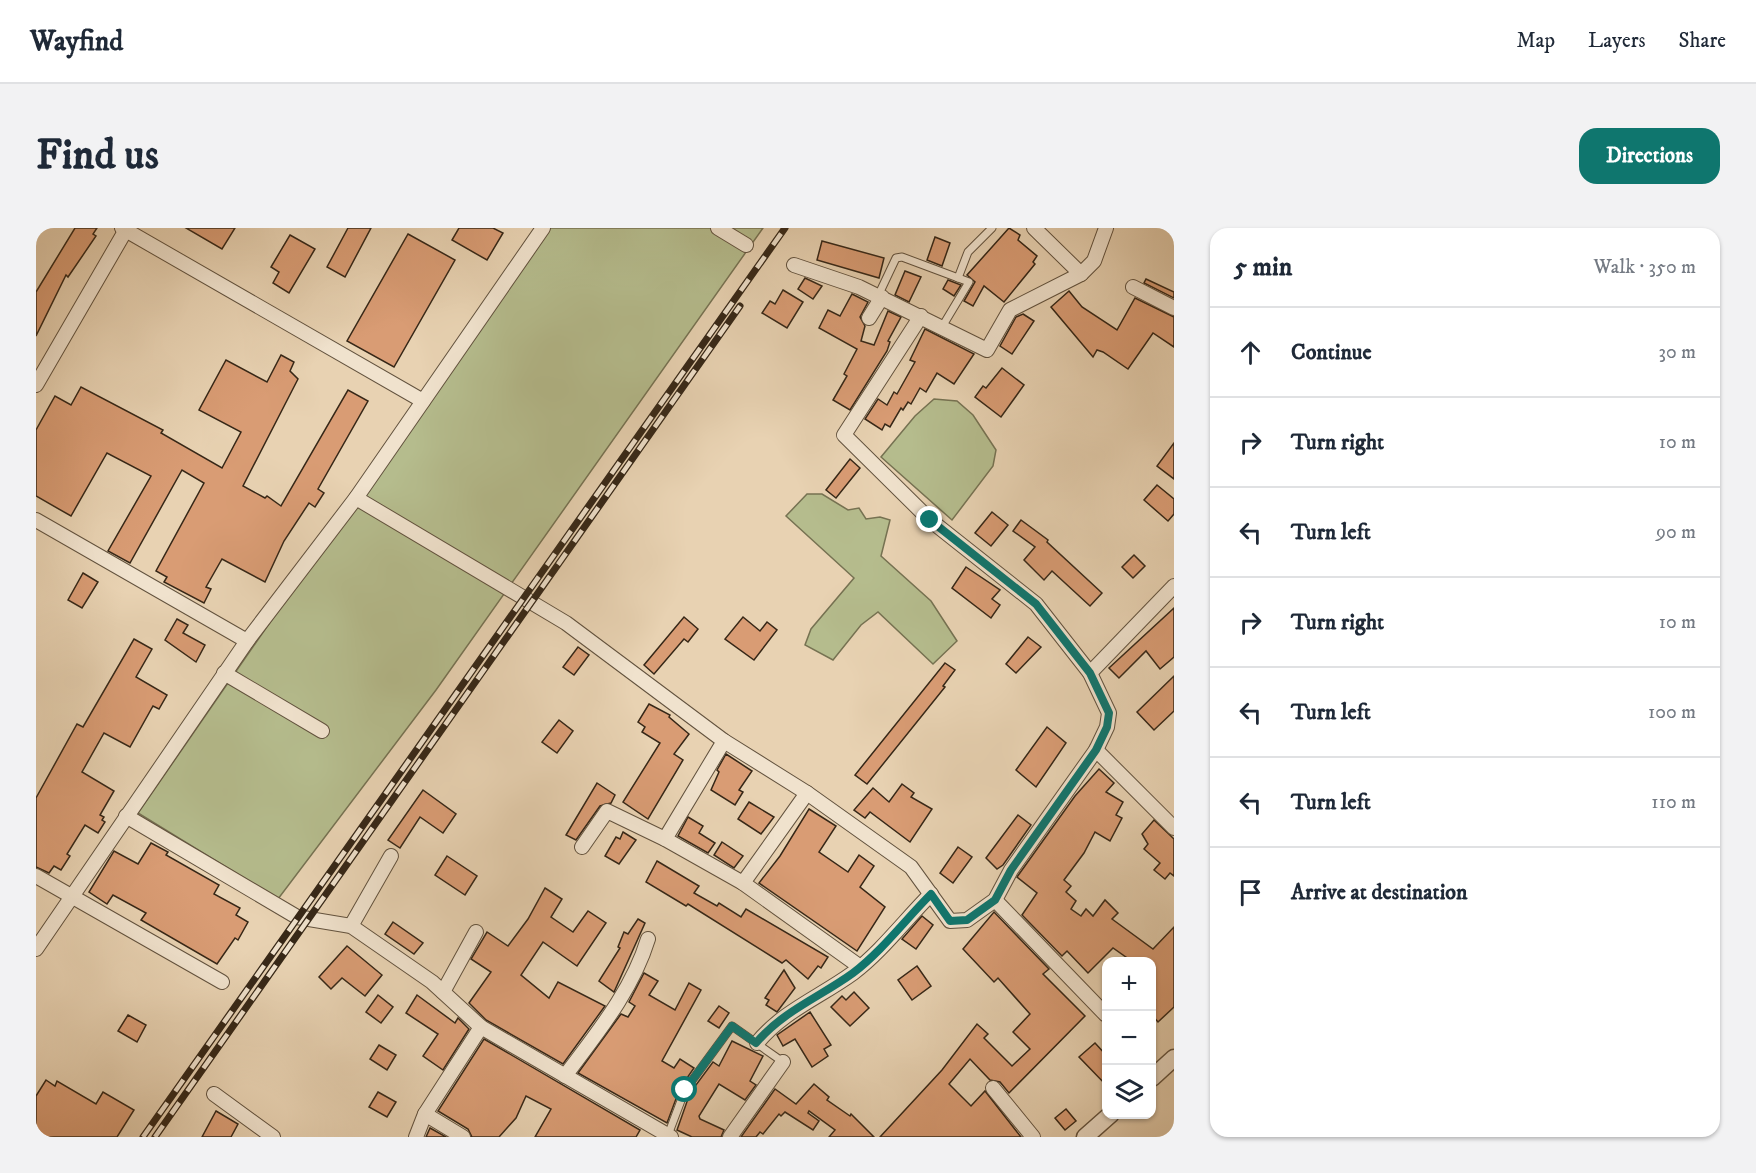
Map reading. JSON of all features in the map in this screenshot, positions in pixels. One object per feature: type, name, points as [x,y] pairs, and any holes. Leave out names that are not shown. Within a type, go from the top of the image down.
[{"type":"street","points":[[36,949],[247,640],[356,498],[543,228]]},
{"type":"street","points":[[718,228],[746,245]]},
{"type":"street","points":[[1034,228],[1082,274]]},
{"type":"street","points":[[794,265],[880,296],[987,350],[1010,310],[1082,274],[1094,261],[1106,228]]},
{"type":"street","points":[[36,385],[125,229],[423,401]]},
{"type":"street","points":[[1133,287],[1174,308]]},
{"type":"street","points":[[868,318],[880,296]]},
{"type":"street","points":[[356,498],[566,623],[724,741],[807,793],[911,867],[950,921],[967,920],[995,900],[1011,870],[1096,750],[1107,727],[1109,713],[1090,673],[1036,604],[930,520],[844,435],[921,316]]},
{"type":"street","points":[[36,520],[247,640]]},
{"type":"street","points":[[1090,673],[1174,586]]},
{"type":"street","points":[[224,673],[322,731]]},
{"type":"street","points":[[665,839],[724,741]]},
{"type":"street","points":[[1096,750],[1174,828]]},
{"type":"street","points":[[743,883],[807,793]]},
{"type":"street","points":[[582,847],[607,811],[665,839],[743,883],[860,966]]},
{"type":"street","points":[[126,816],[297,917],[351,926],[443,992],[481,1027],[663,1135]]},
{"type":"street","points":[[351,926],[391,856]]},
{"type":"street","points":[[36,876],[222,982]]},
{"type":"street","points":[[756,1043],[772,1024],[860,966],[931,894]]},
{"type":"street","points":[[995,900],[1103,1011]]},
{"type":"street","points":[[443,992],[476,932]]},
{"type":"street","points":[[565,1076],[616,1006],[643,955],[648,939]]},
{"type":"street","points":[[416,1137],[425,1114],[481,1027]]},
{"type":"street","points":[[730,1137],[783,1062]]},
{"type":"street","points":[[993,1088],[1033,1137]]},
{"type":"street","points":[[214,1094],[273,1137]]},
{"type":"street","points":[[425,1114],[464,1137]]},
{"type":"street","points":[[1085,1137],[1105,1119]]},
{"type":"street","points":[[247,1137],[255,1124]]},
{"type":"lane","points":[[958,278],[968,252],[992,228]]},
{"type":"lane","points":[[880,296],[896,258],[902,257],[969,282],[942,327]]},
{"type":"lane","points":[[663,1135],[685,1090],[732,1026],[783,1062]]},
{"type":"green space","points":[[543,228],[763,228],[436,690],[278,899],[138,813]]},
{"type":"green space","points":[[934,399],[957,401],[973,415],[996,450],[993,466],[952,520],[881,457],[915,416]]},
{"type":"green space","points":[[807,494],[822,494],[848,510],[859,508],[866,519],[880,517],[890,520],[881,556],[931,601],[957,641],[933,664],[878,612],[861,625],[833,660],[805,645],[811,629],[854,578],[786,516]]},
{"type":"building","points":[[75,228],[97,228],[93,234],[96,236],[68,277],[66,275],[36,336],[36,292]]},
{"type":"building","points":[[186,228],[235,228],[222,249]]},
{"type":"building","points":[[348,228],[371,228],[345,277],[327,267]]},
{"type":"building","points":[[459,228],[493,228],[503,233],[487,260],[452,240]]},
{"type":"building","points":[[1009,228],[1020,235],[1018,240],[1037,256],[1033,262],[1035,264],[1004,302],[984,286],[973,306],[964,301],[975,282],[967,275]]},
{"type":"building","points":[[408,234],[455,260],[394,367],[347,341]]},
{"type":"building","points":[[290,235],[315,249],[289,293],[273,283],[279,272],[271,267]]},
{"type":"building","points":[[935,237],[950,243],[942,266],[927,260]]},
{"type":"building","points":[[822,241],[884,258],[879,278],[817,260]]},
{"type":"building","points":[[905,271],[921,277],[909,302],[895,295]]},
{"type":"building","points":[[805,278],[822,286],[813,299],[798,289]]},
{"type":"building","points":[[1146,279],[1174,292],[1174,298],[1144,283]]},
{"type":"building","points":[[948,280],[961,285],[954,296],[943,289]]},
{"type":"building","points":[[783,290],[803,302],[787,328],[762,313],[770,301],[775,304]]},
{"type":"building","points":[[1069,291],[1082,307],[1117,330],[1135,298],[1174,317],[1174,347],[1153,333],[1128,369],[1103,352],[1097,350],[1093,357],[1051,307]]},
{"type":"building","points":[[852,294],[868,302],[860,317],[865,326],[861,341],[874,345],[888,311],[901,317],[888,341],[890,342],[887,351],[850,410],[833,400],[847,376],[844,374],[857,349],[819,328],[828,310],[840,316]]},
{"type":"building","points":[[1023,314],[1034,321],[1012,354],[1000,346],[1016,317]]},
{"type":"building","points":[[925,329],[974,354],[954,384],[937,373],[926,392],[920,388],[911,404],[908,402],[903,410],[901,408],[890,427],[885,424],[882,430],[865,419],[878,399],[887,405],[894,392],[897,394],[915,362],[910,360]]},
{"type":"building","points":[[281,355],[294,362],[290,371],[298,379],[243,486],[265,498],[267,496],[281,506],[348,390],[368,401],[318,489],[324,493],[315,507],[309,503],[284,541],[265,582],[222,559],[206,587],[211,589],[204,603],[164,582],[167,577],[156,571],[204,483],[182,470],[130,563],[108,551],[151,476],[107,453],[71,516],[36,496],[36,430],[55,396],[71,405],[81,387],[163,430],[161,433],[222,468],[241,432],[199,410],[226,360],[267,382]]},
{"type":"building","points":[[1002,368],[1024,385],[1001,417],[975,397],[983,386],[986,388]]},
{"type":"building","points":[[1174,443],[1174,479],[1157,466]]},
{"type":"building","points":[[850,459],[860,468],[836,498],[826,490]]},
{"type":"building","points":[[1157,485],[1174,499],[1174,514],[1168,521],[1144,500]]},
{"type":"building","points":[[992,512],[1008,525],[991,546],[975,533]]},
{"type":"building","points":[[1021,520],[1048,540],[1047,542],[1102,593],[1090,606],[1052,571],[1044,580],[1024,560],[1035,547],[1013,531]]},
{"type":"building","points":[[1134,555],[1145,566],[1133,578],[1122,567]]},
{"type":"building","points":[[966,567],[1000,590],[992,599],[1000,605],[991,618],[952,588]]},
{"type":"building","points":[[83,573],[98,582],[82,608],[68,600]]},
{"type":"building","points":[[1174,608],[1174,657],[1160,669],[1146,651],[1119,678],[1109,668]]},
{"type":"building","points":[[684,617],[698,629],[688,642],[684,639],[654,674],[644,665]]},
{"type":"building","points":[[743,617],[760,631],[767,622],[777,630],[754,660],[725,639]]},
{"type":"building","points":[[177,619],[188,625],[183,633],[205,645],[196,662],[165,640]]},
{"type":"building","points":[[1028,637],[1041,647],[1016,673],[1006,664]]},
{"type":"building","points":[[134,639],[152,649],[136,677],[167,695],[159,709],[153,706],[130,747],[104,733],[82,772],[114,791],[100,815],[104,817],[102,820],[105,822],[98,833],[85,825],[67,854],[70,856],[61,870],[54,866],[49,873],[36,867],[36,798],[77,724],[83,727]]},
{"type":"building","points":[[578,647],[589,655],[574,675],[563,667]]},
{"type":"building","points":[[945,663],[955,670],[943,686],[945,687],[867,784],[855,775]]},
{"type":"building","points":[[1174,676],[1174,711],[1154,730],[1137,712]]},
{"type":"building","points":[[649,704],[670,715],[669,717],[689,734],[674,754],[683,760],[648,819],[623,802],[660,743],[642,732],[645,727],[638,722]]},
{"type":"building","points":[[559,720],[573,731],[557,753],[542,742]]},
{"type":"building","points":[[1047,727],[1066,743],[1036,787],[1016,770]]},
{"type":"building","points":[[726,754],[752,771],[739,790],[743,792],[735,805],[711,790],[719,772],[717,770]]},
{"type":"building","points":[[1099,769],[1114,783],[1106,792],[1123,802],[1116,815],[1122,818],[1110,841],[1095,832],[1084,853],[1064,880],[1071,886],[1066,892],[1076,901],[1071,909],[1081,916],[1086,909],[1093,916],[1105,900],[1118,913],[1112,919],[1153,949],[1174,927],[1174,1007],[1158,1022],[1156,1020],[1156,957],[1126,957],[1113,948],[1088,973],[1067,951],[1062,956],[1022,915],[1037,893],[1017,877],[1075,796]]},
{"type":"building","points":[[597,783],[615,795],[611,803],[600,806],[576,840],[566,835]]},
{"type":"building","points":[[902,784],[914,793],[911,797],[932,809],[910,842],[870,812],[865,818],[854,810],[873,788],[889,802]]},
{"type":"building","points":[[423,790],[456,814],[443,833],[420,817],[400,848],[388,840]]},
{"type":"building","points":[[749,802],[774,817],[761,834],[738,819]]},
{"type":"building","points":[[809,809],[836,826],[819,852],[848,872],[859,855],[874,866],[860,887],[885,907],[857,951],[759,883],[780,856]]},
{"type":"building","points":[[1018,815],[1031,825],[1003,865],[997,869],[986,858]]},
{"type":"building","points":[[688,817],[703,826],[699,833],[715,843],[708,853],[678,836]]},
{"type":"building","points":[[1154,820],[1174,839],[1174,876],[1170,873],[1165,879],[1154,870],[1160,863],[1144,849],[1148,844],[1142,834]]},
{"type":"building","points":[[623,832],[636,840],[619,864],[605,856],[616,837],[620,839]]},
{"type":"building","points":[[722,842],[743,856],[734,868],[714,855]]},
{"type":"building","points":[[151,843],[168,852],[166,855],[219,885],[214,894],[240,908],[236,915],[248,922],[238,940],[235,938],[217,964],[141,920],[146,913],[113,895],[107,904],[89,892],[114,851],[138,864]]},
{"type":"building","points":[[958,847],[972,857],[953,883],[940,873]]},
{"type":"building","points":[[447,856],[477,876],[465,895],[435,875]]},
{"type":"building","points":[[657,861],[699,886],[694,893],[717,906],[719,903],[741,917],[746,909],[828,957],[821,968],[818,966],[808,979],[786,960],[782,963],[688,904],[686,906],[646,882]]},
{"type":"building","points":[[545,888],[562,899],[551,917],[573,932],[588,911],[606,923],[577,966],[543,942],[521,975],[549,998],[558,982],[605,1006],[563,1064],[486,1020],[469,1003],[491,972],[471,959],[487,932],[508,946],[528,919]]},
{"type":"building","points":[[994,912],[1049,969],[1043,974],[1085,1016],[1009,1093],[1000,1082],[990,1080],[970,1059],[949,1084],[971,1106],[985,1091],[1021,1137],[880,1137],[942,1070],[977,1024],[988,1034],[984,1038],[1012,1066],[1030,1049],[1013,1032],[1030,1014],[998,978],[994,982],[963,949]]},
{"type":"building","points":[[922,916],[933,925],[916,949],[902,939]]},
{"type":"building","points":[[638,919],[645,923],[614,992],[599,981],[620,948],[618,947],[624,932],[628,934]]},
{"type":"building","points":[[393,922],[423,943],[414,954],[385,934]]},
{"type":"building","points":[[347,946],[382,975],[365,996],[342,978],[331,989],[319,977]]},
{"type":"building","points":[[917,966],[931,986],[912,1000],[898,980]]},
{"type":"building","points":[[784,970],[795,988],[777,1012],[766,1005],[769,1000],[765,998]]},
{"type":"building","points":[[644,973],[658,981],[649,995],[675,1010],[689,983],[701,990],[662,1061],[674,1068],[680,1059],[694,1068],[680,1088],[667,1123],[578,1073],[621,1014],[628,1017],[635,1006],[629,1002]]},
{"type":"building","points":[[854,992],[869,1008],[850,1026],[831,1007],[842,996],[846,1000]]},
{"type":"building","points":[[378,995],[393,1007],[381,1023],[366,1012]]},
{"type":"building","points":[[417,995],[455,1023],[458,1018],[469,1029],[443,1070],[423,1056],[438,1034],[406,1013]]},
{"type":"building","points":[[719,1006],[729,1013],[719,1028],[708,1021]]},
{"type":"building","points":[[810,1012],[831,1045],[824,1049],[828,1056],[812,1067],[795,1039],[783,1046],[777,1035]]},
{"type":"building","points":[[128,1015],[146,1025],[137,1042],[118,1031]]},
{"type":"building","points":[[484,1039],[640,1130],[636,1137],[535,1137],[551,1109],[526,1096],[516,1118],[499,1137],[472,1137],[468,1129],[438,1111]]},
{"type":"building","points":[[732,1041],[763,1056],[750,1081],[756,1085],[745,1100],[719,1084],[699,1116],[700,1119],[724,1130],[721,1137],[692,1137],[677,1130],[690,1093],[713,1062],[719,1066]]},
{"type":"building","points":[[1095,1043],[1102,1051],[1102,1081],[1079,1057]]},
{"type":"building","points":[[379,1045],[396,1055],[387,1070],[370,1059]]},
{"type":"building","points":[[46,1080],[55,1086],[57,1081],[96,1104],[103,1092],[134,1110],[117,1137],[36,1137],[36,1096]]},
{"type":"building","points":[[814,1084],[829,1097],[827,1100],[850,1116],[851,1114],[874,1137],[829,1137],[835,1130],[809,1111],[808,1113],[819,1121],[813,1130],[785,1112],[781,1116],[779,1114],[763,1134],[760,1132],[756,1137],[741,1137],[775,1089],[796,1104]]},
{"type":"building","points":[[378,1092],[396,1102],[387,1117],[369,1107]]},
{"type":"building","points":[[1066,1109],[1076,1121],[1065,1130],[1055,1118]]},
{"type":"building","points":[[216,1111],[238,1124],[231,1137],[202,1137]]},
{"type":"building","points":[[430,1128],[446,1137],[426,1137]]},
{"type":"railway","points":[[143,1137],[785,228]]},
{"type":"railway","points":[[155,1137],[740,306]]},
{"type":"route","points":[[685,1090],[732,1026],[756,1043],[772,1024],[854,972],[883,946],[899,926],[931,894],[950,921],[967,920],[995,900],[1011,870],[1096,750],[1107,727],[1109,713],[1090,673],[1036,604],[930,520]]}]
